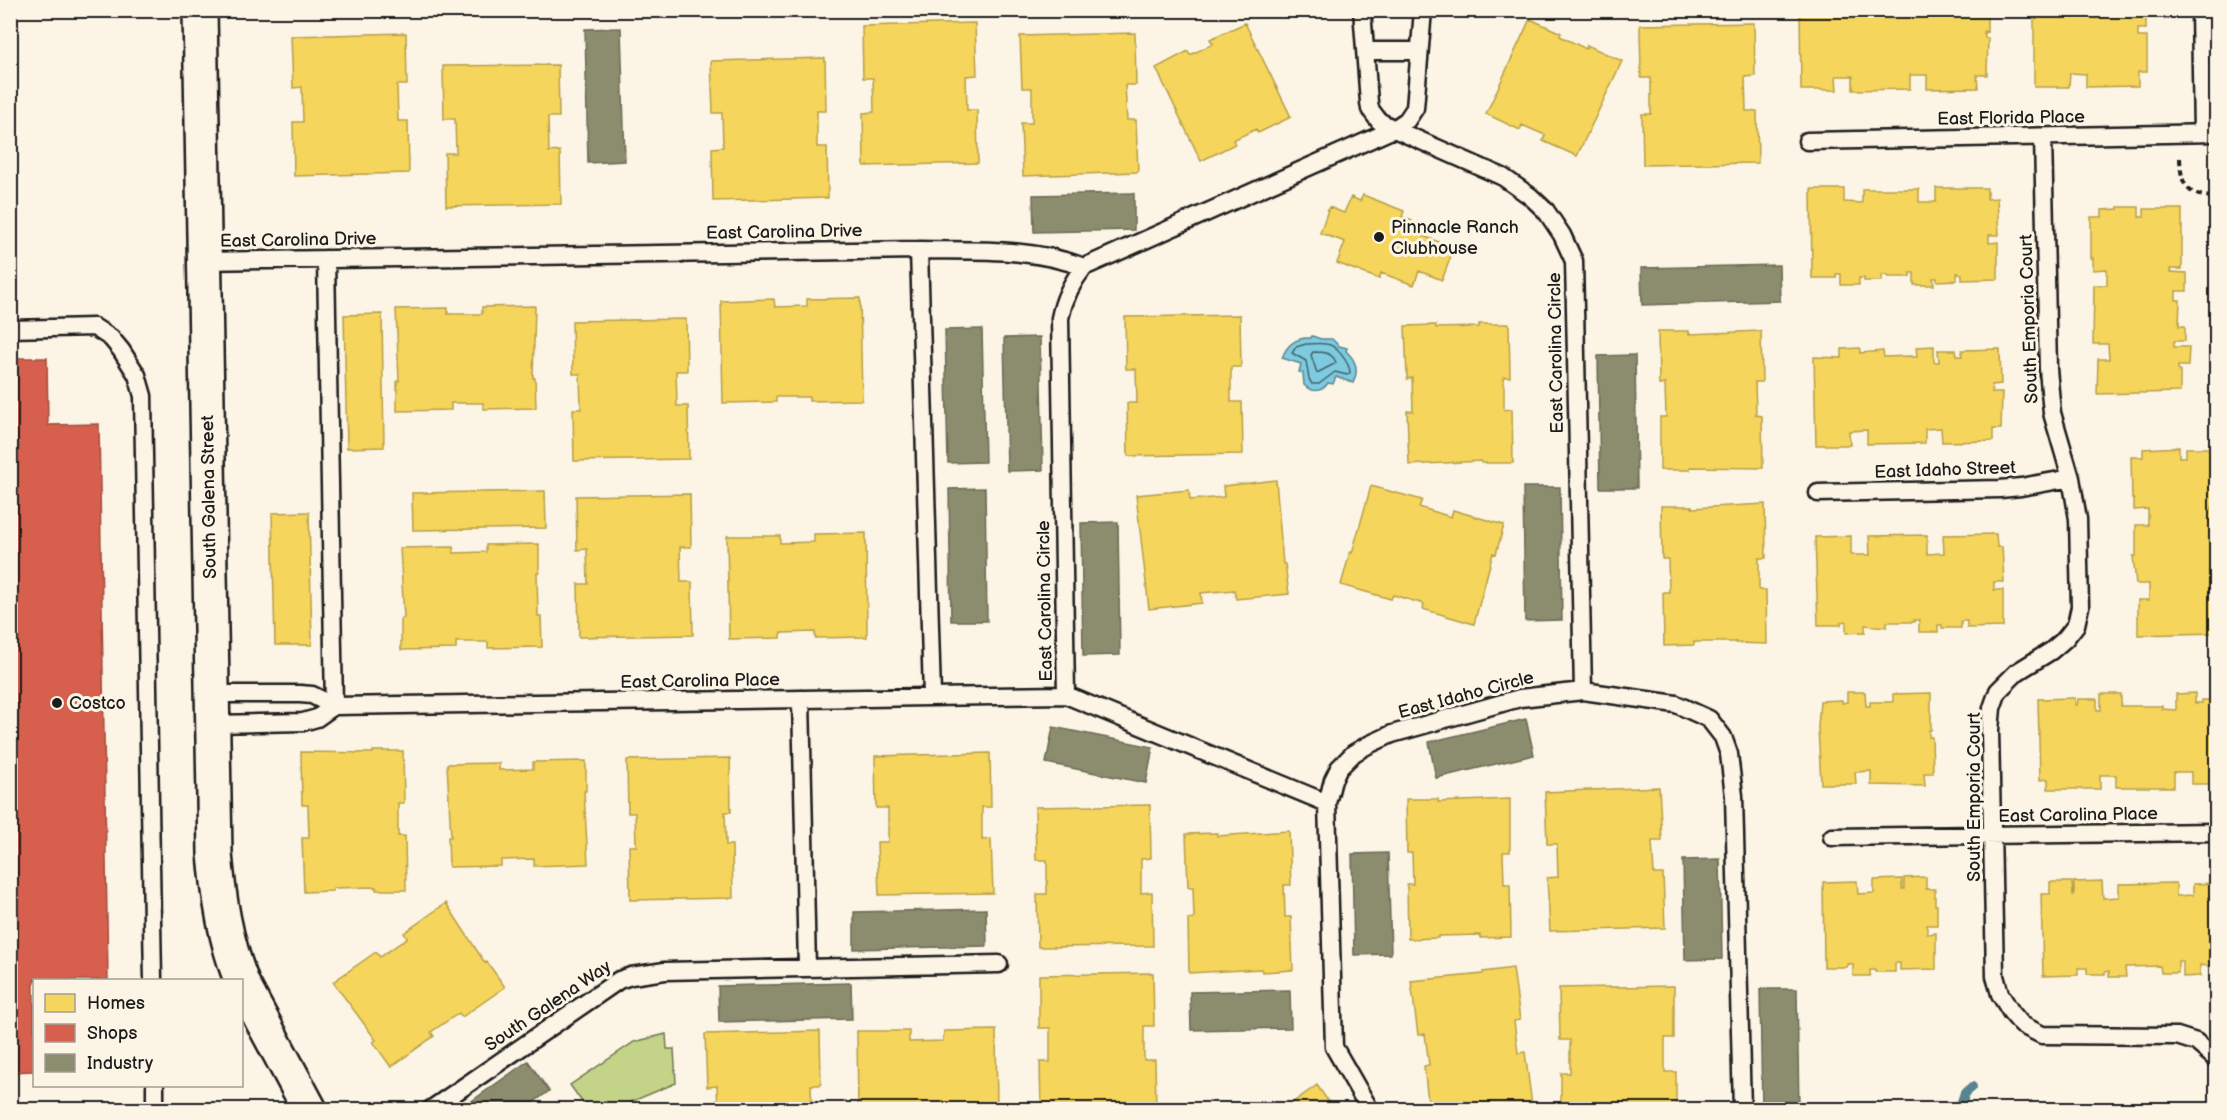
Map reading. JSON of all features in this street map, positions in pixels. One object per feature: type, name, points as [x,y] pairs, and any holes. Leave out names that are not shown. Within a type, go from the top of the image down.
[{"type":"street","name":"South Galena Street","points":[[200,10],[215,854],[218,891],[226,934],[240,979]]},
{"type":"street","name":"South Galena Street","points":[[243,986],[309,1110]]},
{"type":"lane","name":"East Carolina Circle","points":[[1362,10],[1370,109],[1379,121],[1503,177],[1530,196],[1546,211],[1562,235],[1574,261],[1583,691]]},
{"type":"lane","points":[[932,696],[919,250],[1031,252],[1084,267],[1394,129],[1407,120],[1415,108],[1423,10]]},
{"type":"lane","points":[[2200,10],[2209,133]]},
{"type":"lane","points":[[1366,51],[1419,51]]},
{"type":"lane","name":"East Florida Place","points":[[1807,141],[2209,133]]},
{"type":"lane","name":"South Emporia Court","points":[[2043,137],[2049,378],[2056,430],[2071,478],[2079,538],[2079,613],[2076,625],[2065,639],[2051,651],[2017,672],[1995,696],[1990,730],[1995,976],[2006,1005],[2022,1025],[2042,1035],[2177,1036],[2196,1042],[2217,1059]]},
{"type":"lane","name":"East Carolina Drive","points":[[204,261],[919,250]]},
{"type":"lane","points":[[326,259],[334,706]]},
{"type":"lane","name":"East Carolina Circle","points":[[1084,267],[1074,279],[1064,300],[1060,318],[1066,695],[1327,802]]},
{"type":"lane","points":[[10,329],[94,327],[111,338],[121,350],[137,375],[144,396],[153,979]]},
{"type":"lane","name":"East Idaho Street","points":[[1818,493],[2013,488],[2071,478]]},
{"type":"lane","name":"East Idaho Circle","points":[[1370,1110],[1334,1047],[1327,802],[1339,768],[1354,753],[1392,734],[1520,698],[1583,691],[1676,704],[1709,719],[1723,737],[1729,754],[1734,796],[1742,1110]]},
{"type":"lane","name":"East Carolina Place","points":[[214,709],[300,694],[312,695],[334,706],[1066,695]]},
{"type":"lane","points":[[801,699],[807,968]]},
{"type":"lane","name":"East Carolina Place","points":[[214,709],[303,722],[317,718],[334,706]]},
{"type":"lane","name":"East Carolina Place","points":[[1832,837],[2217,832]]},
{"type":"lane","name":"South Galena Way","points":[[430,1110],[619,980],[631,975],[665,971],[999,964]]},
{"type":"lane","points":[[155,1087],[155,1110]]},
{"type":"path","points":[[2177,134],[2182,181],[2193,193],[2216,197],[2217,237]]},
{"type":"green space","points":[[666,1034],[667,1049],[674,1049],[676,1083],[614,1109],[587,1109],[570,1085],[634,1042]]},
{"type":"water","points":[[1312,336],[1332,339],[1339,346],[1347,348],[1346,351],[1356,366],[1353,383],[1336,377],[1333,384],[1328,383],[1320,390],[1310,389],[1304,385],[1303,373],[1299,372],[1301,364],[1282,358],[1293,342]]},
{"type":"building: Homes","points":[[1800,10],[1987,10],[1987,32],[1984,31],[1985,38],[1988,38],[1987,75],[1977,75],[1978,88],[1927,89],[1927,75],[1910,75],[1910,89],[1853,90],[1853,76],[1836,76],[1837,90],[1801,90]]},
{"type":"building: Homes","points":[[2034,10],[2146,10],[2146,29],[2138,29],[2138,37],[2147,37],[2147,72],[2138,72],[2138,86],[2086,87],[2086,74],[2070,73],[2069,87],[2034,87]]},
{"type":"building: Homes","points":[[1530,19],[1561,33],[1560,36],[1586,49],[1587,45],[1622,61],[1577,156],[1543,141],[1545,135],[1522,125],[1520,130],[1486,114]]},
{"type":"building: Homes","points":[[975,23],[977,75],[966,76],[967,110],[977,110],[978,163],[864,166],[863,113],[874,112],[873,78],[863,78],[862,26]]},
{"type":"building: Homes","points":[[1245,23],[1291,117],[1258,133],[1256,129],[1233,140],[1235,144],[1201,161],[1156,68],[1188,51],[1190,55],[1213,44],[1210,39]]},
{"type":"building: Homes","points":[[1754,23],[1755,76],[1745,77],[1746,111],[1757,111],[1758,163],[1643,165],[1642,114],[1651,114],[1651,78],[1641,78],[1640,25]]},
{"type":"building: Homes","points":[[406,33],[407,85],[397,85],[398,121],[408,121],[409,173],[294,176],[293,122],[303,122],[302,87],[293,88],[291,36]]},
{"type":"building: Homes","points":[[1135,33],[1136,85],[1125,85],[1127,120],[1136,120],[1138,172],[1023,176],[1021,123],[1032,123],[1032,88],[1022,88],[1020,36]]},
{"type":"building: Homes","points":[[825,58],[826,111],[817,111],[817,147],[827,147],[828,198],[713,201],[712,148],[723,147],[722,113],[713,113],[711,61]]},
{"type":"building: Homes","points":[[558,65],[559,117],[548,117],[549,152],[560,151],[561,204],[446,206],[445,153],[456,153],[455,119],[444,119],[443,66]]},
{"type":"building: Homes","points":[[1936,188],[1987,188],[1987,199],[1997,198],[1999,235],[1989,235],[1989,243],[1998,242],[1998,279],[1962,280],[1962,274],[1957,273],[1957,280],[1937,281],[1937,278],[1933,278],[1934,285],[1914,285],[1914,273],[1910,273],[1910,277],[1882,275],[1882,281],[1864,281],[1864,278],[1859,278],[1859,285],[1841,285],[1841,274],[1836,274],[1836,278],[1812,278],[1811,189],[1844,189],[1844,202],[1862,203],[1862,189],[1919,189],[1919,202],[1936,202]]},
{"type":"building: Homes","name":"Pinnacle Ranch Clubhouse","points":[[1363,195],[1404,211],[1402,217],[1412,221],[1408,230],[1454,248],[1442,280],[1419,271],[1414,285],[1381,273],[1379,279],[1337,263],[1345,242],[1320,233],[1329,207],[1344,213],[1351,197],[1360,201]]},
{"type":"building: Homes","points":[[2118,207],[2139,207],[2139,217],[2144,217],[2144,209],[2182,209],[2182,269],[2170,269],[2170,272],[2187,273],[2187,291],[2176,291],[2176,300],[2180,300],[2179,326],[2185,326],[2185,341],[2174,341],[2174,347],[2189,347],[2188,366],[2178,366],[2180,392],[2097,394],[2098,359],[2109,359],[2108,344],[2093,344],[2094,285],[2107,285],[2107,269],[2093,270],[2091,217],[2102,217],[2102,210],[2118,209]]},
{"type":"building: Homes","points":[[860,298],[862,400],[809,401],[809,397],[776,397],[776,402],[723,403],[721,301],[774,299],[775,307],[807,306],[807,299]]},
{"type":"building: Homes","points":[[535,306],[533,378],[535,378],[536,408],[483,409],[483,403],[451,403],[451,410],[397,411],[397,381],[399,381],[396,309],[448,308],[448,314],[482,314],[482,307]]},
{"type":"building: Homes","points":[[382,314],[384,447],[347,448],[344,315]]},
{"type":"building: Homes","points":[[1240,315],[1241,367],[1231,367],[1231,402],[1242,402],[1243,454],[1128,456],[1127,403],[1137,403],[1136,369],[1126,369],[1125,317]]},
{"type":"building: Homes","points":[[686,319],[687,371],[676,371],[677,406],[688,406],[689,459],[574,461],[573,409],[581,409],[580,374],[573,374],[572,321]]},
{"type":"building: Homes","points":[[1479,324],[1509,324],[1510,377],[1504,377],[1504,410],[1512,409],[1513,463],[1481,463],[1481,461],[1409,465],[1407,411],[1413,411],[1412,378],[1407,379],[1405,326],[1479,327]]},
{"type":"building: Homes","points":[[1658,331],[1689,331],[1689,334],[1761,331],[1762,382],[1755,382],[1756,415],[1762,416],[1763,468],[1690,467],[1690,470],[1660,470],[1660,417],[1666,417],[1665,384],[1659,385]]},
{"type":"building: Homes","points":[[1934,346],[1934,362],[1939,362],[1938,350],[1956,350],[1957,356],[1962,356],[1962,350],[2000,349],[2001,384],[1992,385],[1992,393],[2002,393],[2001,429],[1993,429],[1993,441],[1942,442],[1941,428],[1925,429],[1925,443],[1867,444],[1867,430],[1849,431],[1850,445],[1816,445],[1814,357],[1842,358],[1842,349],[1860,348],[1860,353],[1883,351],[1884,357],[1917,357],[1916,347]]},
{"type":"building: Homes","points":[[2179,447],[2179,457],[2186,457],[2186,448],[2216,448],[2216,507],[2212,507],[2212,514],[2215,514],[2216,530],[2213,530],[2213,533],[2216,533],[2216,581],[2213,581],[2213,589],[2216,589],[2216,633],[2138,635],[2138,600],[2149,600],[2149,584],[2136,584],[2133,556],[2136,556],[2136,525],[2148,525],[2148,509],[2134,510],[2131,457],[2143,457],[2143,449]]},
{"type":"building: Homes","points":[[1276,480],[1283,564],[1285,564],[1289,594],[1236,599],[1234,590],[1201,593],[1202,603],[1149,609],[1136,495],[1189,490],[1190,500],[1224,497],[1223,486]]},
{"type":"building: Homes","points":[[1371,486],[1422,500],[1419,507],[1451,517],[1453,510],[1504,525],[1496,554],[1493,553],[1474,624],[1423,609],[1424,604],[1393,595],[1391,599],[1341,585]]},
{"type":"building: Homes","points":[[545,491],[546,528],[413,530],[412,493]]},
{"type":"building: Homes","points":[[690,494],[691,547],[680,547],[681,582],[692,582],[693,635],[579,637],[578,584],[588,584],[587,549],[577,550],[576,496]]},
{"type":"building: Homes","points":[[1765,504],[1766,558],[1759,558],[1759,590],[1766,590],[1767,644],[1694,642],[1694,645],[1664,646],[1663,592],[1669,592],[1668,559],[1662,559],[1661,506],[1692,506],[1692,508]]},
{"type":"building: Homes","points":[[309,512],[312,645],[275,645],[272,513]]},
{"type":"building: Homes","points":[[866,533],[867,637],[815,638],[815,632],[781,633],[781,638],[729,639],[727,536],[780,536],[780,543],[814,542],[814,534]]},
{"type":"building: Homes","points":[[1996,534],[1997,547],[2002,547],[2004,582],[1994,582],[1994,590],[2003,590],[2003,627],[1967,628],[1967,621],[1961,621],[1961,628],[1942,628],[1942,625],[1938,625],[1938,632],[1919,632],[1919,620],[1914,620],[1914,622],[1887,622],[1887,627],[1865,625],[1865,632],[1846,633],[1846,621],[1841,622],[1841,625],[1818,625],[1815,537],[1851,536],[1851,555],[1870,555],[1869,536],[1927,535],[1927,554],[1944,553],[1943,535]]},
{"type":"building: Homes","points":[[539,544],[538,616],[541,616],[542,647],[488,648],[488,642],[456,642],[456,649],[401,650],[401,618],[404,618],[400,548],[453,547],[454,553],[486,552],[486,545]]},
{"type":"building: Homes","points":[[1847,692],[1865,692],[1866,706],[1870,706],[1870,702],[1893,702],[1893,694],[1931,693],[1929,737],[1932,737],[1933,773],[1924,773],[1925,786],[1871,785],[1871,771],[1855,772],[1856,784],[1821,784],[1818,727],[1820,701],[1842,700],[1842,703],[1847,702]]},
{"type":"building: Homes","points":[[2195,693],[2195,703],[2202,703],[2202,700],[2216,700],[2216,784],[2191,784],[2191,772],[2174,772],[2174,787],[2116,787],[2116,775],[2100,775],[2100,789],[2048,789],[2048,779],[2040,780],[2038,699],[2075,698],[2075,705],[2077,705],[2078,699],[2097,699],[2097,710],[2101,710],[2101,694],[2121,694],[2121,706],[2162,706],[2162,709],[2176,710],[2176,694]]},
{"type":"building: Homes","points":[[373,751],[403,751],[404,803],[398,803],[398,836],[405,836],[406,890],[376,890],[376,887],[333,888],[333,891],[304,892],[302,838],[309,838],[308,805],[302,805],[301,752],[373,753]]},
{"type":"building: Homes","points":[[990,753],[991,807],[982,807],[982,840],[991,839],[993,893],[879,895],[877,842],[888,842],[888,808],[876,808],[875,756]]},
{"type":"building: Homes","points":[[730,758],[731,812],[725,812],[726,845],[732,845],[733,898],[630,900],[629,846],[636,846],[635,813],[628,813],[627,760]]},
{"type":"building: Homes","points":[[586,761],[586,791],[584,791],[588,864],[534,866],[534,859],[501,860],[501,866],[449,867],[448,837],[451,837],[447,764],[499,763],[499,770],[533,769],[533,762]]},
{"type":"building: Homes","points":[[1659,787],[1662,841],[1652,841],[1654,874],[1663,874],[1665,928],[1550,931],[1547,878],[1558,877],[1557,844],[1547,844],[1545,792]]},
{"type":"building: Homes","points":[[1406,799],[1438,799],[1438,802],[1510,799],[1510,852],[1503,852],[1504,884],[1510,884],[1511,937],[1480,938],[1480,935],[1408,939],[1407,884],[1413,884],[1412,853],[1407,853]]},
{"type":"building: Homes","points":[[1150,805],[1151,858],[1141,859],[1141,893],[1152,892],[1153,946],[1038,947],[1037,894],[1047,894],[1047,860],[1036,860],[1035,807]]},
{"type":"building: Homes","points":[[1289,831],[1291,885],[1284,885],[1285,917],[1291,917],[1293,970],[1262,972],[1261,969],[1189,973],[1188,919],[1194,919],[1193,887],[1188,887],[1186,834],[1217,833],[1217,836]]},
{"type":"building: Homes","points":[[1926,877],[1926,889],[1935,889],[1935,905],[1937,905],[1937,925],[1927,925],[1927,934],[1936,933],[1936,969],[1900,970],[1900,963],[1895,963],[1895,972],[1870,970],[1870,976],[1853,976],[1853,964],[1847,964],[1847,967],[1824,967],[1823,882],[1857,881],[1858,894],[1874,893],[1874,880],[1902,879],[1902,889],[1904,889],[1904,878]]},
{"type":"building: Homes","points":[[2102,881],[2103,898],[2119,897],[2119,884],[2176,883],[2176,896],[2193,895],[2193,884],[2216,883],[2216,967],[2200,965],[2200,976],[2183,977],[2183,961],[2178,961],[2178,973],[2161,973],[2160,966],[2125,967],[2126,977],[2109,977],[2109,971],[2105,974],[2087,974],[2087,968],[2078,968],[2078,975],[2043,976],[2041,894],[2050,894],[2050,882],[2072,882],[2074,895],[2074,882]]},
{"type":"building: Homes","points":[[446,903],[485,963],[487,962],[505,987],[462,1017],[459,1013],[431,1032],[434,1036],[391,1067],[373,1042],[376,1040],[333,982],[376,952],[380,957],[407,938],[404,933]]},
{"type":"building: Homes","points":[[1513,968],[1520,1020],[1514,1021],[1518,1053],[1525,1052],[1532,1105],[1502,1109],[1502,1106],[1479,1110],[1429,1110],[1424,1066],[1429,1065],[1425,1034],[1418,1035],[1411,981],[1483,974],[1483,972]]},
{"type":"building: Homes","points":[[1153,973],[1154,1026],[1144,1026],[1144,1060],[1155,1060],[1156,1110],[1041,1110],[1040,1062],[1050,1062],[1050,1028],[1039,1028],[1039,975]]},
{"type":"building: Homes","points":[[1674,986],[1674,1038],[1665,1038],[1665,1072],[1676,1072],[1676,1110],[1561,1110],[1561,1073],[1570,1073],[1570,1040],[1560,1040],[1559,988]]},
{"type":"building: Homes","points":[[996,1030],[997,1110],[858,1110],[857,1031],[909,1031],[909,1042],[943,1041],[944,1031]]},
{"type":"building: Homes","points":[[820,1031],[821,1085],[811,1085],[812,1110],[718,1110],[717,1086],[707,1087],[705,1034]]},
{"type":"building: Homes","points":[[1317,1085],[1334,1110],[1286,1110],[1293,1105],[1292,1103]]},
{"type":"building: Shops","name":"Costco","points":[[10,358],[47,358],[48,425],[99,424],[108,979],[33,979],[33,1071],[10,1072]]},
{"type":"building: Industry","points":[[621,28],[625,161],[588,163],[585,29]]},
{"type":"building: Industry","points":[[1134,193],[1134,230],[1034,232],[1033,195]]},
{"type":"building: Industry","points":[[1779,265],[1780,301],[1642,305],[1641,268]]},
{"type":"building: Industry","points":[[982,329],[985,462],[948,463],[945,330]]},
{"type":"building: Industry","points":[[1040,337],[1043,470],[1007,471],[1004,338]]},
{"type":"building: Industry","points":[[1635,355],[1637,488],[1600,488],[1598,356]]},
{"type":"building: Industry","points":[[1523,487],[1560,487],[1562,620],[1525,621]]},
{"type":"building: Industry","points":[[985,488],[987,621],[951,621],[949,489]]},
{"type":"building: Industry","points":[[1118,522],[1120,655],[1083,656],[1081,523]]},
{"type":"building: Industry","points":[[1526,719],[1534,755],[1436,778],[1429,742]]},
{"type":"building: Industry","points":[[1053,727],[1153,747],[1146,783],[1046,763]]},
{"type":"building: Industry","points":[[1388,853],[1391,954],[1354,955],[1352,854]]},
{"type":"building: Industry","points":[[1720,859],[1722,959],[1685,960],[1683,860]]},
{"type":"building: Industry","points":[[986,909],[987,946],[854,949],[854,912]]},
{"type":"building: Industry","points":[[851,983],[852,1019],[719,1022],[718,986]]},
{"type":"building: Industry","points":[[1760,989],[1797,989],[1799,1110],[1762,1110]]},
{"type":"building: Industry","points":[[1290,990],[1291,1028],[1191,1030],[1190,992]]},
{"type":"building: Industry","points":[[528,1061],[549,1091],[523,1110],[459,1110]]},
{"type":"waterway","points":[[1959,1110],[1965,1093],[1972,1087]]},
{"type":"place","name":"Pinnacle Ranch Clubhouse","points":[[1379,237]]},
{"type":"place","name":"Costco","points":[[57,703]]}]
